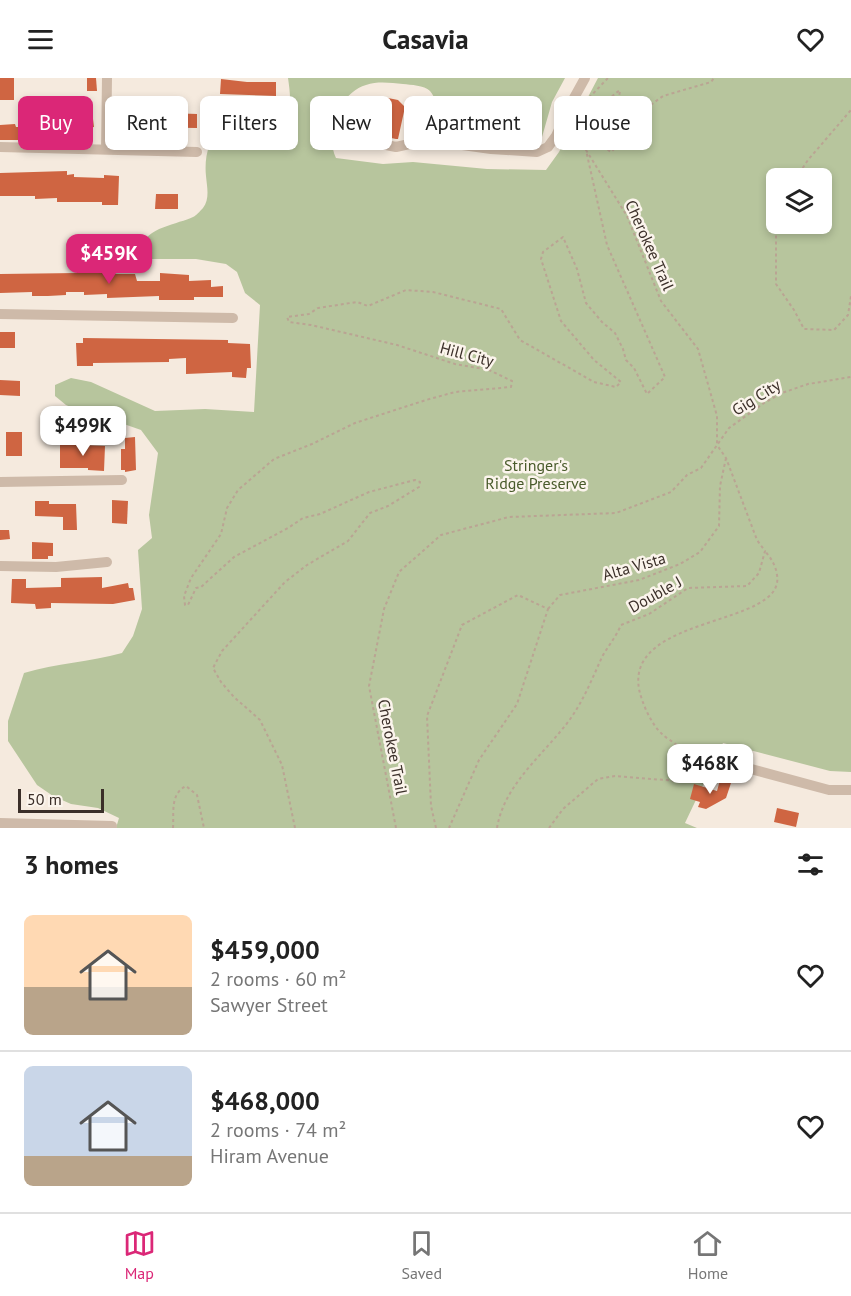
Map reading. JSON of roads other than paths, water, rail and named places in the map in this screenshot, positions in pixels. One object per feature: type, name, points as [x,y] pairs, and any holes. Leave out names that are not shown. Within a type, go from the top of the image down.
[{"type":"street","points":[[107,78],[107,96]]},
{"type":"street","points":[[392,146],[427,140],[526,153],[537,152],[548,147],[556,136],[585,78]]},
{"type":"street","points":[[0,147],[105,148]]},
{"type":"street","points":[[152,150],[197,152]]},
{"type":"street","points":[[0,314],[232,318]]},
{"type":"street","points":[[0,482],[122,480]]},
{"type":"street","points":[[0,566],[56,567],[107,562]]},
{"type":"street","points":[[684,751],[829,790],[851,790]]},
{"type":"street","points":[[0,823],[112,826]]},
{"type":"park label","name":"Stringer's Ridge Preserve","points":[[536,474]]}]
